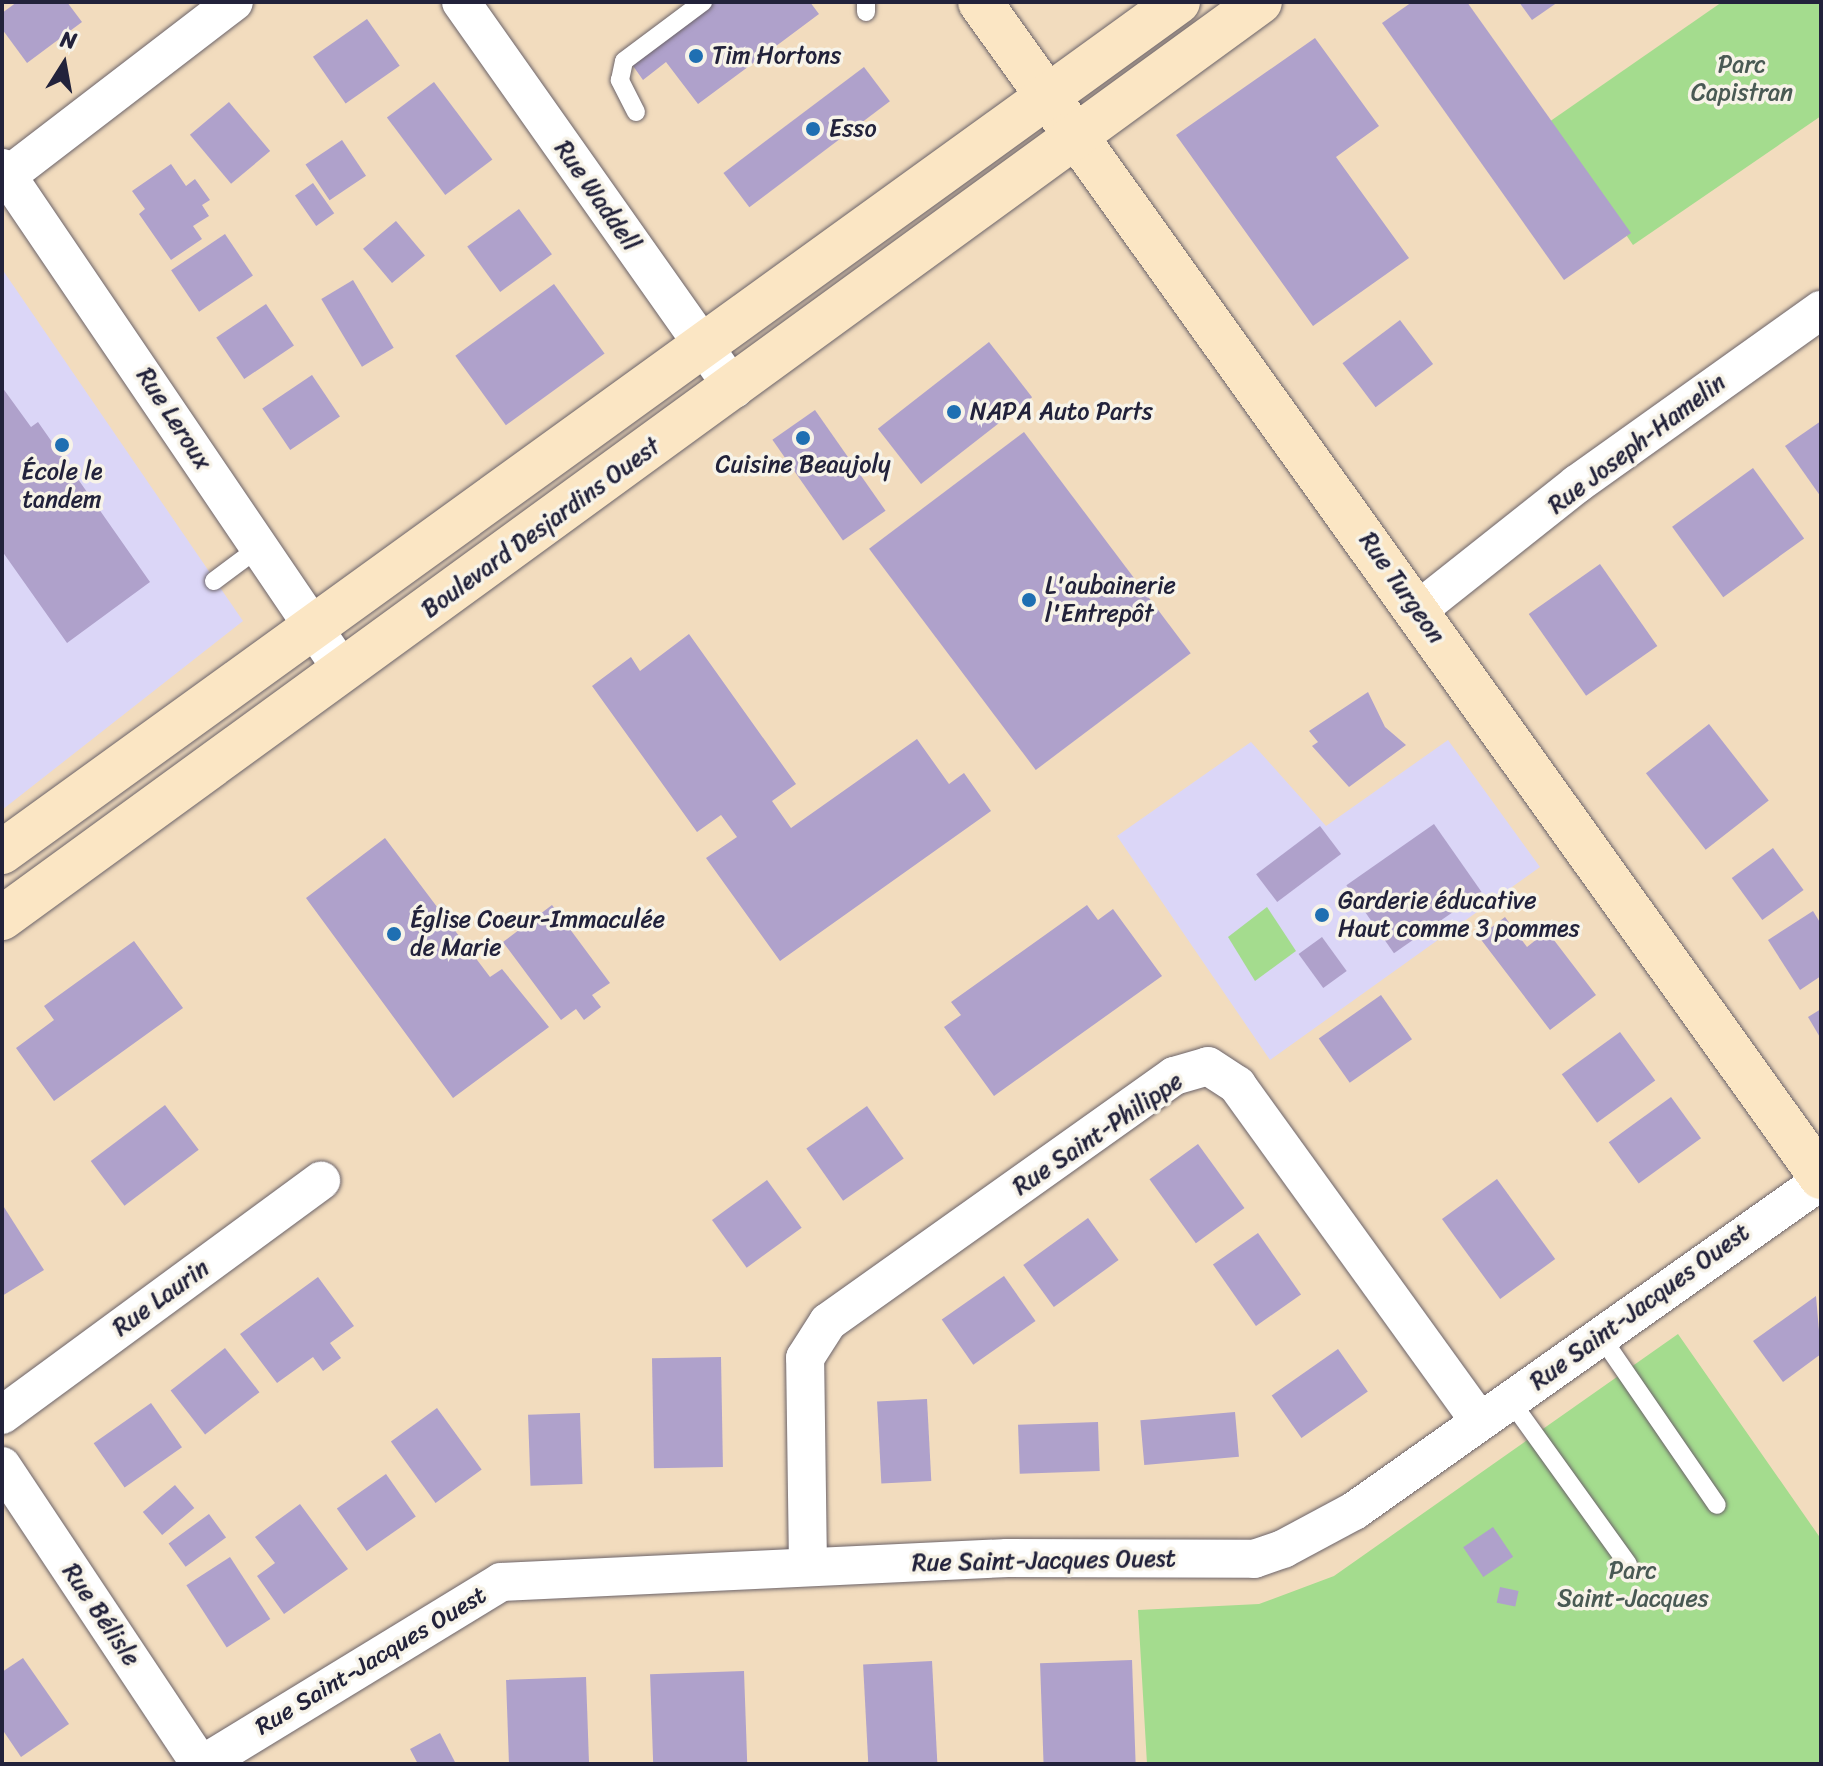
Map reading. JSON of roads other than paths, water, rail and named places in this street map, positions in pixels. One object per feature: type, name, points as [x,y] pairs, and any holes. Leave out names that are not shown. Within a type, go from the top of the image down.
[{"type":"street","points":[[4,172],[234,2]]},
{"type":"street","name":"Rue Waddell","points":[[461,2],[734,389]]},
{"type":"street","name":"Rue Turgeon","points":[[980,2],[1418,610],[1821,1179]]},
{"type":"street","name":"Boulevard Desjardins Ouest","points":[[2,852],[704,349],[1178,2]]},
{"type":"street","name":"Boulevard Desjardins Ouest","points":[[2,918],[734,389],[1260,2]]},
{"type":"street","name":"Rue Leroux","points":[[4,172],[193,444],[257,549],[343,671]]},
{"type":"street","name":"Rue Joseph-Hamelin","points":[[1418,610],[1577,484],[1821,310]]},
{"type":"street","name":"Rue Saint-Philippe","points":[[808,1566],[805,1358],[828,1322],[1174,1076],[1208,1066],[1237,1085],[1494,1411]]},
{"type":"street","name":"Rue Saint-Jacques Ouest","points":[[202,1764],[501,1582],[808,1566],[1254,1559],[1354,1511],[1821,1179]]},
{"type":"street","name":"Rue Laurin","points":[[2,1415],[321,1181]]},
{"type":"street","name":"Rue Bélisle","points":[[2,1466],[202,1764]]},
{"type":"lane","points":[[636,112],[620,80],[624,61],[703,2]]},
{"type":"lane","points":[[214,581],[257,549]]},
{"type":"lane","points":[[1600,1335],[1717,1505]]},
{"type":"lane","points":[[1494,1411],[1628,1564]]},
{"type":"place","name":"Tim Hortons","points":[[696,56]]},
{"type":"place","name":"Esso","points":[[813,129]]},
{"type":"place","name":"NAPA Auto Parts","points":[[954,412]]},
{"type":"place","name":"Cuisine Beaujoly","points":[[803,438]]},
{"type":"place","name":"École le tandem","points":[[62,445]]},
{"type":"place","name":"L'aubainerie l'Entrepôt","points":[[1029,600]]},
{"type":"place","name":"Garderie éducative Haut comme 3 pommes","points":[[1322,915]]},
{"type":"place","name":"Église Coeur-Immaculée de Marie","points":[[394,934]]},
{"type":"park label","name":"Parc Capistran","points":[[1742,79]]},
{"type":"park label","name":"Parc Saint-Jacques","points":[[1633,1585]]}]
